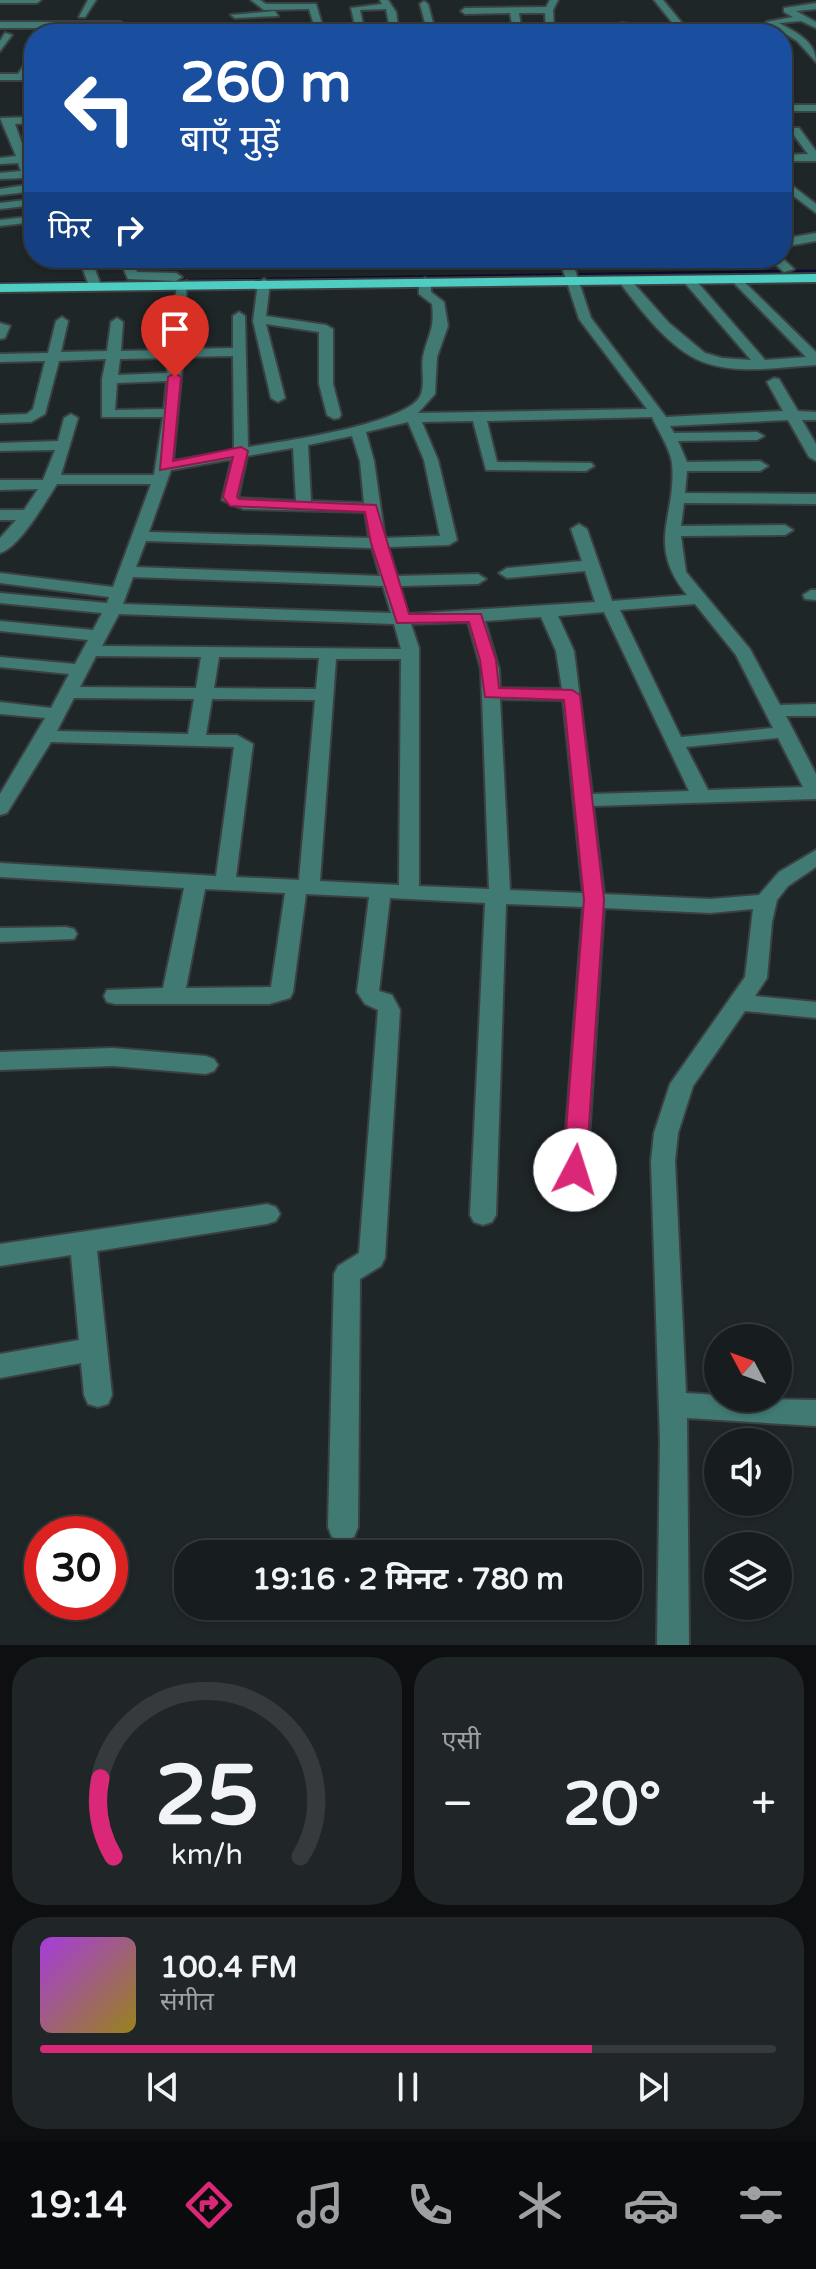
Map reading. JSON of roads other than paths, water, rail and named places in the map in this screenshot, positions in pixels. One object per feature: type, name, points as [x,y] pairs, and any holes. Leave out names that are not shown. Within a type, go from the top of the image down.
[{"type":"main road","points":[[0,288],[178,281],[264,283],[573,277],[624,280],[816,278]]},
{"type":"street","points":[[0,0],[37,0]]},
{"type":"street","points":[[4,15],[20,0]]},
{"type":"street","points":[[82,15],[92,0]]},
{"type":"street","points":[[255,0],[266,7],[311,6],[318,24]]},
{"type":"street","points":[[658,0],[679,24]]},
{"type":"street","points":[[359,24],[355,8],[387,3],[392,24]]},
{"type":"street","points":[[455,20],[515,16],[552,3],[551,24]]},
{"type":"street","points":[[424,4],[429,24]]},
{"type":"street","points":[[816,6],[787,10],[816,25]]},
{"type":"street","points":[[465,11],[515,16]]},
{"type":"street","points":[[235,15],[315,12]]},
{"type":"street","points":[[515,16],[516,24]]},
{"type":"street","points":[[774,24],[770,22],[802,18]]},
{"type":"street","points":[[0,25],[24,25]]},
{"type":"street","points":[[792,34],[800,39],[814,63]]},
{"type":"street","points":[[0,48],[4,35]]},
{"type":"street","points":[[0,77],[21,77],[24,72]]},
{"type":"street","points":[[792,108],[816,108]]},
{"type":"street","points":[[5,121],[19,144],[24,162]]},
{"type":"street","points":[[792,130],[800,130],[805,144],[816,157]]},
{"type":"street","points":[[0,146],[19,144]]},
{"type":"street","points":[[792,158],[816,157]]},
{"type":"street","points":[[0,161],[23,159]]},
{"type":"street","points":[[0,176],[24,174]]},
{"type":"street","points":[[792,186],[816,188]]},
{"type":"street","points":[[792,190],[816,210]]},
{"type":"street","points":[[0,192],[24,191]]},
{"type":"street","points":[[0,206],[24,203]]},
{"type":"street","points":[[0,223],[24,220]]},
{"type":"street","points":[[792,233],[801,239]]},
{"type":"street","points":[[792,241],[816,237]]},
{"type":"street","points":[[89,268],[94,283]]},
{"type":"street","points":[[129,268],[132,276],[178,281]]},
{"type":"street","points":[[0,809],[46,736],[96,643],[116,601],[163,473],[177,354],[178,281],[173,268]]},
{"type":"street","points":[[569,268],[577,302],[585,319],[663,424],[680,467],[672,531],[678,573],[737,641],[816,793],[585,800]]},
{"type":"street","points":[[688,279],[760,362]]},
{"type":"street","points":[[737,279],[816,360]]},
{"type":"street","points":[[624,280],[652,312],[698,355],[716,362],[816,360]]},
{"type":"street","points":[[408,418],[428,394],[430,357],[441,326],[438,302],[425,294],[425,282]]},
{"type":"street","points":[[264,283],[259,319],[278,398]]},
{"type":"street","points":[[239,316],[241,451],[230,497],[232,502],[371,508]]},
{"type":"street","points":[[259,319],[326,329],[326,384],[334,415]]},
{"type":"street","points":[[0,419],[38,415],[62,321]]},
{"type":"street","points":[[117,322],[106,412],[109,415],[171,413]]},
{"type":"street","points":[[0,358],[238,352]]},
{"type":"street","points":[[109,379],[175,377]]},
{"type":"street","points":[[774,382],[816,457]]},
{"type":"street","points":[[479,416],[491,467],[586,466]]},
{"type":"street","points":[[0,485],[163,473],[241,451],[408,418],[479,416],[663,424],[757,436]]},
{"type":"street","points":[[663,424],[816,416]]},
{"type":"street","points":[[0,548],[51,482],[71,418]]},
{"type":"street","points":[[138,536],[442,542],[450,538],[431,460],[408,418]]},
{"type":"street","points":[[358,430],[367,461],[378,543],[403,619],[410,654],[409,891]]},
{"type":"street","points":[[300,441],[304,506]]},
{"type":"street","points":[[0,447],[65,445]]},
{"type":"street","points":[[680,467],[760,466]]},
{"type":"street","points":[[677,498],[816,499]]},
{"type":"street","points":[[0,515],[28,515]]},
{"type":"street","points":[[579,529],[608,606],[701,796]]},
{"type":"street","points":[[672,531],[785,530]]},
{"type":"street","points":[[507,573],[591,565]]},
{"type":"street","points":[[125,572],[392,581],[478,579]]},
{"type":"street","points":[[0,578],[116,601]]},
{"type":"street","points":[[0,598],[116,601],[403,619],[475,617],[698,599]]},
{"type":"street","points":[[547,611],[565,651],[585,800],[594,900],[575,1170]]},
{"type":"street","points":[[475,617],[488,660],[491,693],[498,895],[483,1215]]},
{"type":"street","points":[[0,626],[96,643],[211,652],[410,654]]},
{"type":"street","points":[[196,740],[211,652]]},
{"type":"street","points":[[115,996],[269,996],[282,992],[303,887],[328,653]]},
{"type":"street","points":[[0,662],[81,670]]},
{"type":"street","points":[[68,692],[324,695]]},
{"type":"street","points":[[491,693],[572,695]]},
{"type":"street","points":[[0,708],[57,714]]},
{"type":"street","points":[[774,711],[816,710]]},
{"type":"street","points":[[674,743],[785,732]]},
{"type":"street","points":[[46,736],[237,741],[246,747],[225,883]]},
{"type":"street","points":[[673,1645],[672,1405],[663,1161],[666,1133],[682,1084],[756,978],[763,912],[767,901],[778,885],[816,857]]},
{"type":"street","points":[[0,870],[710,906],[767,901]]},
{"type":"street","points":[[173,996],[196,882]]},
{"type":"street","points":[[343,1527],[347,1274],[372,1258],[389,1010],[384,1001],[373,998],[368,992],[380,890]]},
{"type":"street","points":[[0,935],[66,934]]},
{"type":"street","points":[[739,1003],[816,1010]]},
{"type":"street","points":[[0,1061],[113,1057],[206,1065]]},
{"type":"street","points":[[0,1255],[267,1214]]},
{"type":"street","points":[[83,1242],[98,1395]]},
{"type":"street","points":[[0,1366],[94,1349]]},
{"type":"street","points":[[672,1405],[816,1413]]},
{"type":"waterway","points":[[0,283],[816,271]]}]
